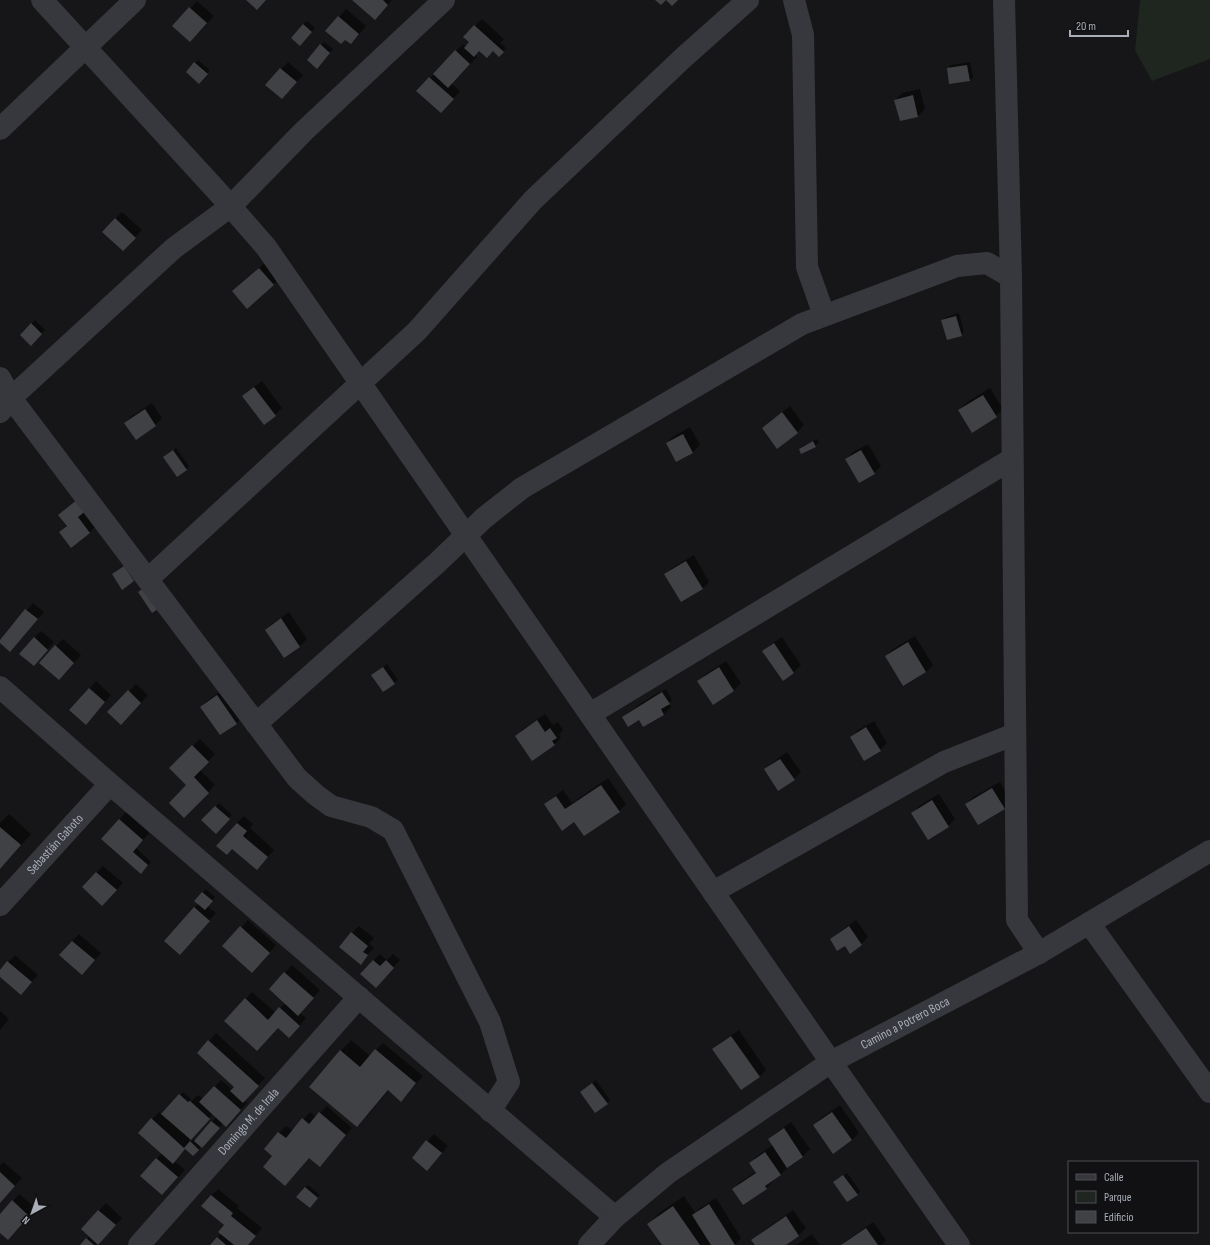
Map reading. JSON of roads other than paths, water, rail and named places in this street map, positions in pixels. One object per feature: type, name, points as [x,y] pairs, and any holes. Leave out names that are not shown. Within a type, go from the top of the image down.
[{"type":"street","points":[[42,0],[231,206],[266,247],[959,1245]]},
{"type":"street","points":[[0,129],[135,0]]},
{"type":"street","points":[[6,405],[174,248],[231,206],[304,131],[444,0]]},
{"type":"street","points":[[148,579],[417,332],[533,200],[683,58],[748,0]]},
{"type":"street","points":[[794,0],[803,35],[807,267],[824,315]]},
{"type":"street","points":[[1004,0],[1011,277],[1017,920],[1039,953]]},
{"type":"street","points":[[256,724],[436,563],[484,518],[522,488],[802,324],[957,266],[987,263],[1011,277]]},
{"type":"street","points":[[0,378],[6,405],[148,579],[297,778],[331,806],[371,817],[393,830],[490,1022],[509,1082],[490,1111]]},
{"type":"street","points":[[590,714],[1012,459]]},
{"type":"street","points":[[0,687],[110,784],[615,1217]]},
{"type":"street","points":[[713,892],[944,762],[1015,734]]},
{"type":"street","name":"Sebastián Gaboto","points":[[0,905],[110,784]]},
{"type":"street","name":"Camino a Potrero Boca","points":[[599,1241],[615,1217],[668,1173],[831,1062],[1039,953],[1210,851]]},
{"type":"street","points":[[1089,923],[1210,1092]]},
{"type":"street","name":"Domingo M. de Irala","points":[[138,1245],[359,997]]}]
